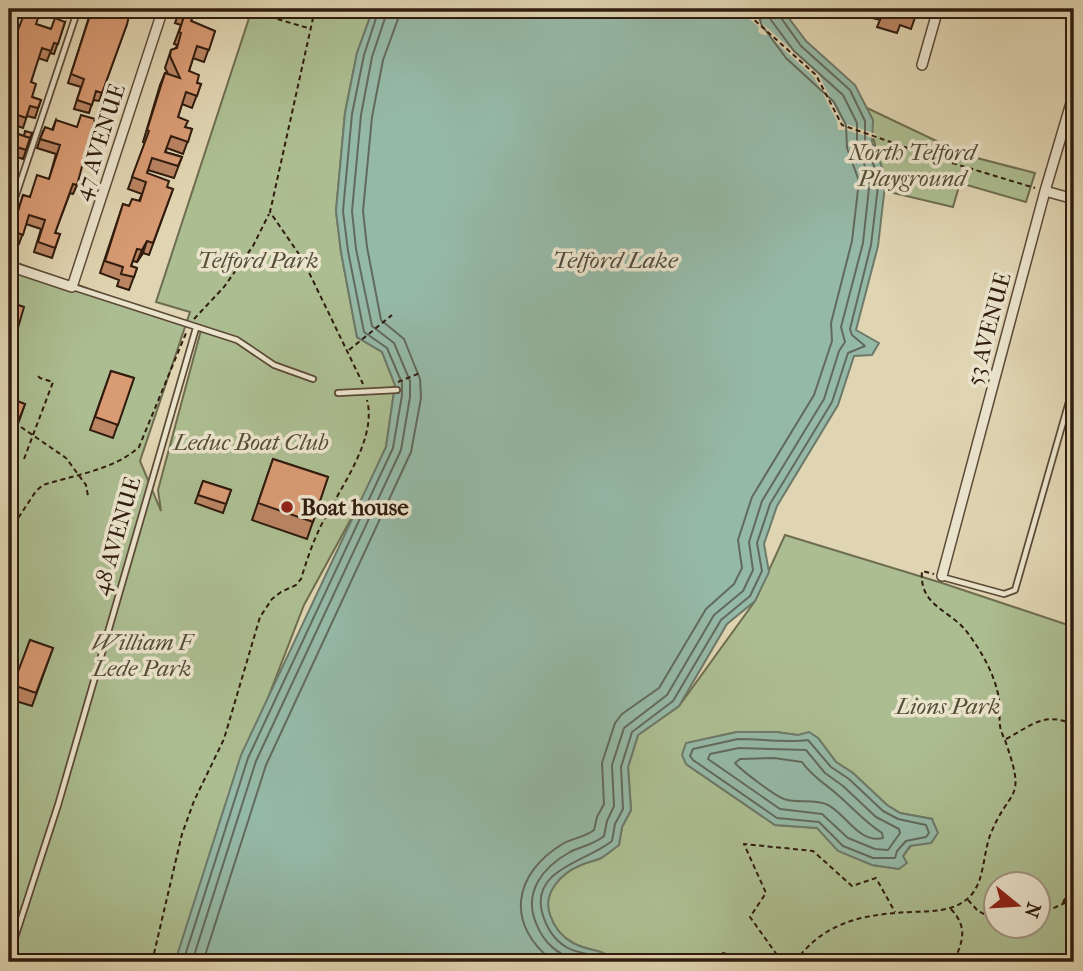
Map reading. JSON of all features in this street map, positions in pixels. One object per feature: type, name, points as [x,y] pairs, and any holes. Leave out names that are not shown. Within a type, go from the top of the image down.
[{"type":"street","name":"47 AVENUE","points":[[72,287],[163,9]]},
{"type":"street","points":[[922,65],[938,9]]},
{"type":"street","name":"53 AVENUE","points":[[942,576],[1045,191],[1074,93]]},
{"type":"street","points":[[1045,191],[1074,199]]},
{"type":"street","points":[[9,266],[72,287]]},
{"type":"lane","points":[[9,216],[78,9]]},
{"type":"lane","points":[[72,287],[243,343],[274,365],[313,379]]},
{"type":"lane","name":"48 AVENUE","points":[[9,956],[58,805],[196,328]]},
{"type":"lane","points":[[942,576],[1004,594],[1015,590],[1074,384]]},
{"type":"lane","points":[[338,393],[397,390]]},
{"type":"path","points":[[244,9],[309,29]]},
{"type":"path","points":[[315,9],[270,212],[303,260],[356,368]]},
{"type":"path","points":[[742,9],[816,75],[842,125],[939,159],[1045,191]]},
{"type":"path","points":[[348,350],[392,316]]},
{"type":"path","points":[[393,383],[420,373]]},
{"type":"path","points":[[24,459],[53,383],[36,374]]},
{"type":"path","points":[[152,962],[182,834],[224,739],[260,617],[272,600],[301,579],[318,533],[351,472],[371,417]]},
{"type":"path","points":[[21,427],[66,458],[79,473],[89,496]]},
{"type":"path","points":[[9,532],[36,491],[43,485],[125,458]]},
{"type":"path","points":[[794,962],[815,939],[829,929],[856,920],[896,913],[950,908],[967,899],[977,883],[992,831],[1017,788],[1016,771],[1000,723],[999,698],[986,662],[958,622],[931,602],[924,590],[922,572],[942,576]]},
{"type":"path","points":[[1005,740],[1049,718],[1064,720],[1074,725]]},
{"type":"path","points":[[782,962],[750,917],[766,894],[744,844],[813,851],[852,886],[876,878],[896,913]]},
{"type":"path","points":[[1062,905],[1074,878]]},
{"type":"path","points":[[967,899],[982,913]]},
{"type":"path","points":[[1052,909],[1074,902]]},
{"type":"path","points":[[950,908],[961,920],[963,927],[954,962]]},
{"type":"path","points":[[722,962],[723,953],[756,962]]},
{"type":"green space","name":"William F Lede Park","points":[[252,9],[373,9],[357,53],[345,113],[336,211],[357,337],[382,352],[395,385],[386,447],[364,495],[304,605],[221,819],[181,962],[9,962],[9,260],[186,324],[190,312],[156,302]],"holes":[[[186,324],[201,330],[158,490],[161,511],[140,461]]]},
{"type":"green space","name":"North Telford Playground","points":[[867,108],[943,144],[950,151],[1035,173],[1026,202],[960,183],[953,207],[885,191]]},
{"type":"green space","name":"Lions Park","points":[[785,535],[1074,627],[1074,962],[617,962],[606,954],[565,938],[552,919],[548,907],[551,892],[567,873],[601,858],[619,845],[622,827],[631,810],[628,767],[638,735],[679,706],[755,601]],"holes":[[[737,732],[776,732],[818,738],[836,762],[853,773],[887,805],[900,813],[932,819],[903,856],[899,869],[872,865],[817,828],[775,825],[686,764],[687,743]]]},
{"type":"water","name":"Telford Lake","points":[[373,9],[782,9],[806,41],[855,85],[873,120],[872,142],[886,177],[878,246],[856,330],[879,343],[872,355],[854,356],[838,405],[777,506],[764,544],[769,572],[755,601],[727,624],[679,706],[638,735],[628,767],[631,810],[622,827],[619,845],[601,858],[567,873],[551,892],[548,907],[550,915],[562,935],[573,943],[606,954],[617,962],[175,962],[241,755],[386,447],[395,385],[382,352],[357,337],[336,211],[345,113],[357,53]]},
{"type":"water","points":[[737,732],[798,735],[809,732],[818,738],[836,762],[853,773],[887,805],[900,813],[932,819],[938,833],[931,843],[910,846],[903,856],[907,863],[899,869],[872,865],[838,851],[817,828],[775,825],[686,764],[682,755],[686,743]]},
{"type":"pier","points":[[738,9],[746,9],[818,73],[841,119],[847,124],[876,134],[876,139],[838,130],[837,121],[814,77],[768,35],[758,32],[759,27]]},
{"type":"building","points":[[26,9],[41,9],[36,24],[51,29],[55,18],[65,22],[58,44],[54,43],[51,51],[42,48],[31,82],[36,84],[32,97],[41,100],[38,108],[30,106],[26,118],[9,112],[9,59],[15,38]]},
{"type":"building","points":[[92,9],[131,9],[102,93],[96,91],[92,105],[77,100],[84,79],[71,74]]},
{"type":"building","points":[[180,9],[195,9],[191,21],[215,31],[209,50],[197,46],[189,71],[199,75],[197,83],[201,84],[197,96],[186,92],[178,117],[188,121],[185,127],[192,129],[188,142],[171,136],[165,152],[182,157],[178,166],[152,158],[147,173],[169,181],[167,187],[173,189],[153,243],[147,241],[142,250],[137,249],[131,266],[137,268],[134,277],[121,274],[123,267],[105,261],[123,204],[129,206],[132,199],[140,201],[146,182],[132,177],[149,131],[147,130],[165,73],[180,78],[170,56],[171,50],[177,48],[181,33],[179,32],[185,13]]},
{"type":"building","points":[[884,9],[905,9],[903,16]]},
{"type":"building","points":[[81,115],[95,119],[77,185],[73,184],[55,233],[60,234],[55,248],[38,242],[45,220],[29,215],[23,235],[12,231],[23,195],[30,197],[37,175],[49,179],[60,145],[40,139],[45,127],[53,130],[56,120],[77,127]]},
{"type":"building","points":[[25,131],[32,133],[29,141],[30,138],[24,136]]},
{"type":"building","points":[[18,134],[30,138],[26,150],[14,146]]},
{"type":"building","points":[[9,302],[24,307],[9,359]]},
{"type":"building","points":[[111,371],[134,378],[118,425],[95,417]]},
{"type":"building","points":[[9,398],[25,404],[18,422],[9,419]]},
{"type":"building","name":"Boat house","points":[[273,459],[328,477],[313,522],[258,503]]},
{"type":"building","points":[[203,481],[231,490],[226,504],[198,495]]},
{"type":"building","points":[[30,640],[53,648],[36,693],[13,685]]},
{"type":"place","name":"Boat house","points":[[287,507]]},
{"type":"park label","name":"Telford Park","points":[[258,260]]},
{"type":"park label","name":"Leduc Boat Club","points":[[251,442]]}]
